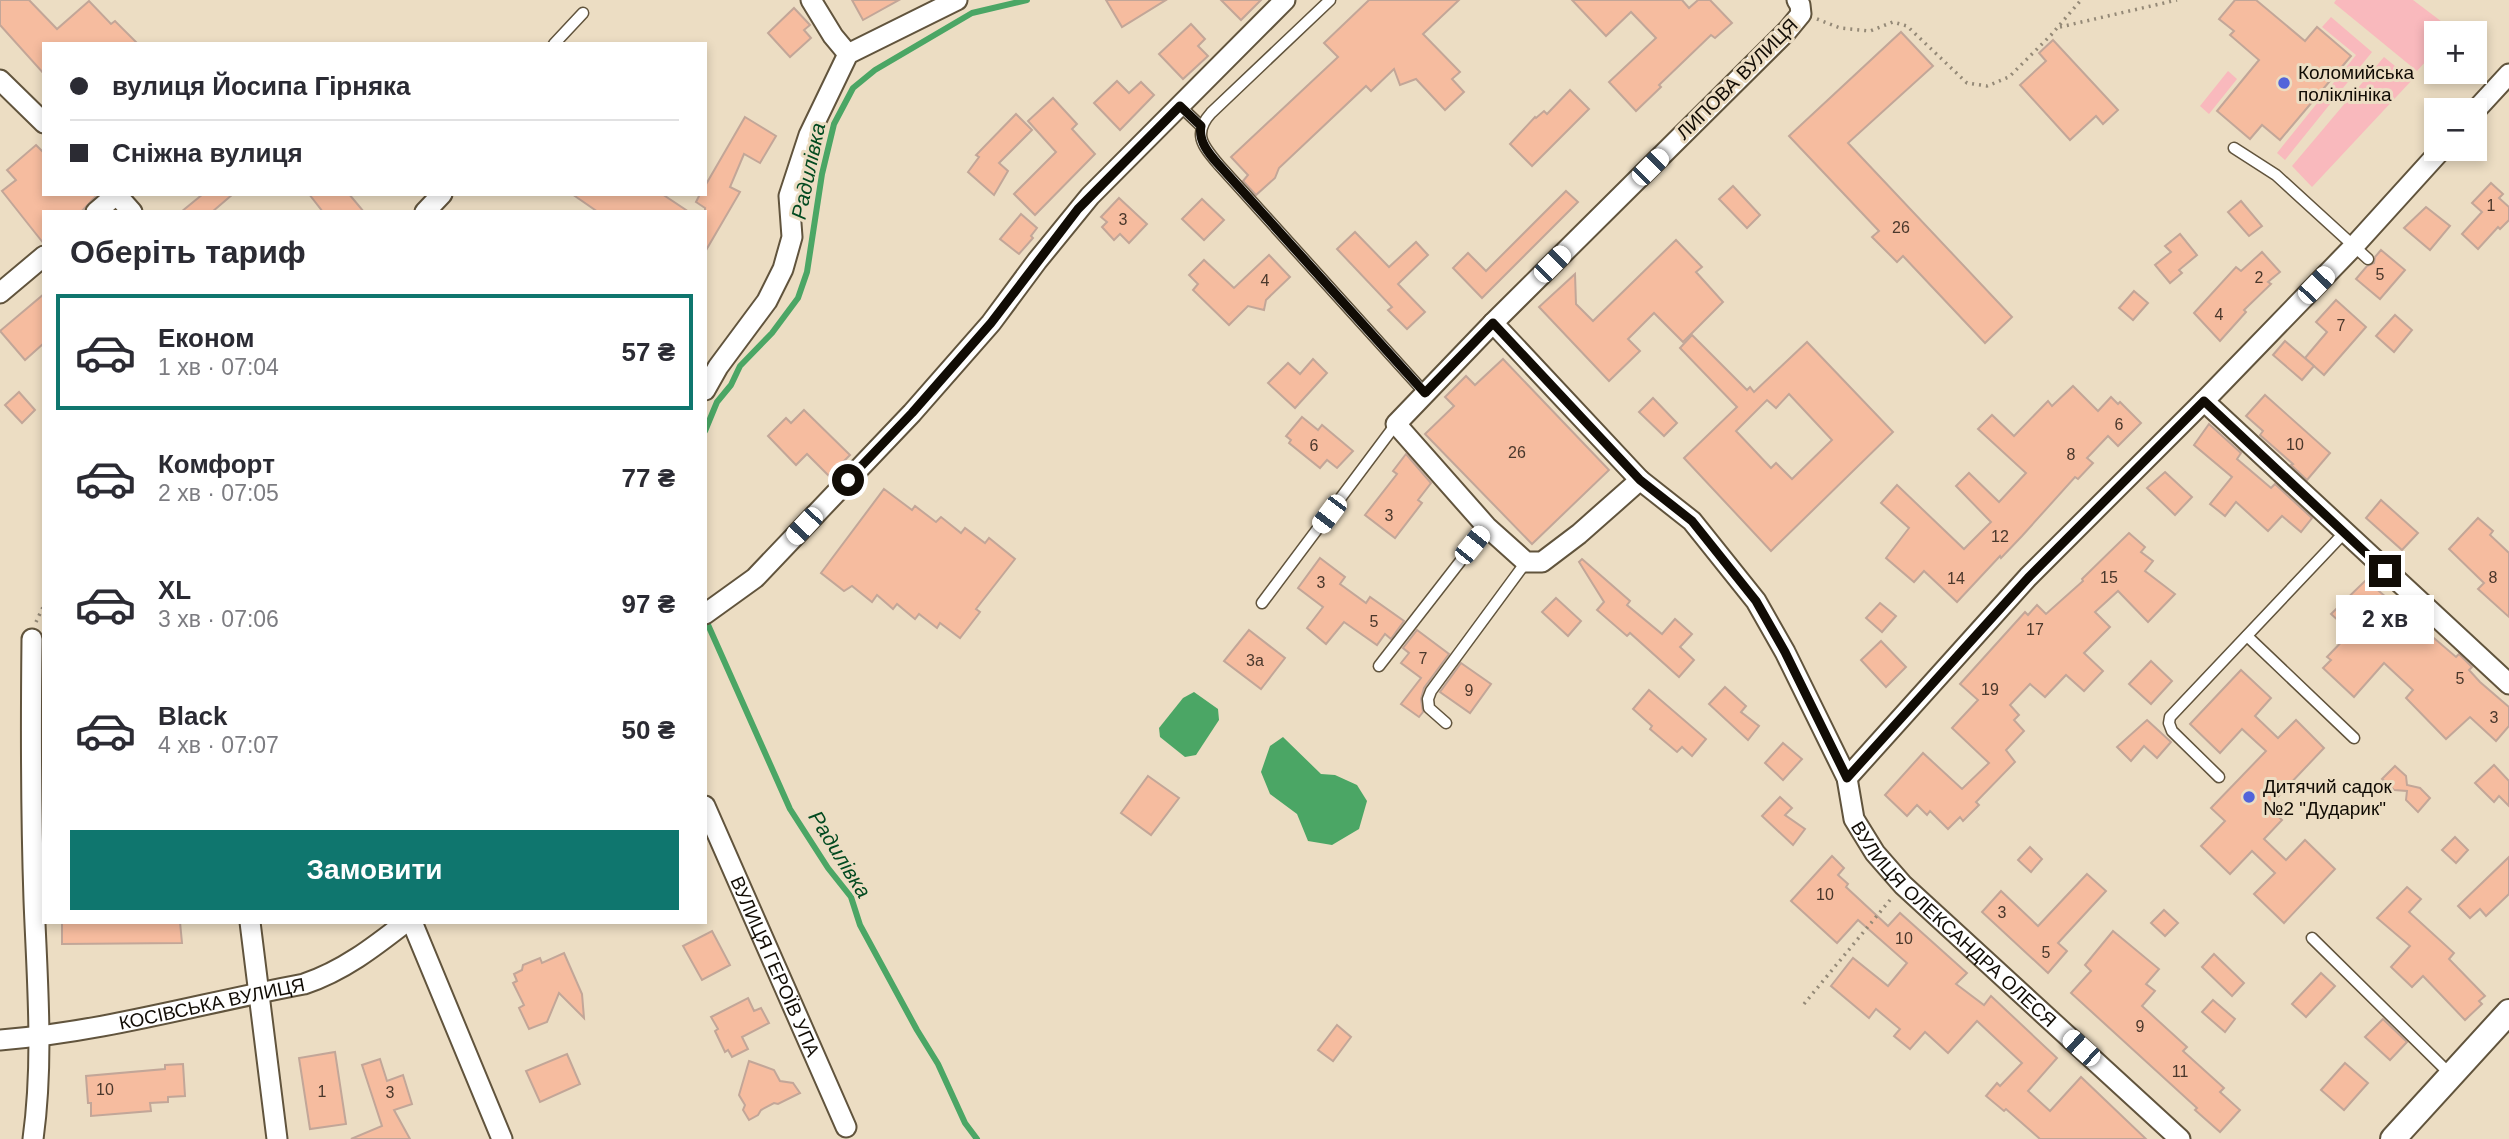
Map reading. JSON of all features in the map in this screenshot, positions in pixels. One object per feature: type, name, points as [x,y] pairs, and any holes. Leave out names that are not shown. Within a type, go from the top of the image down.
[{"type":"street","points":[[811,0],[832,36],[848,54]]},
{"type":"street","points":[[707,386],[718,367],[767,301],[783,269],[792,237],[789,197],[809,135],[848,54],[957,0]]},
{"type":"street","points":[[711,610],[755,578],[912,413],[991,323],[1078,209],[1285,0]]},
{"type":"street","name":"ЛИПОВА ВУЛИЦЯ","points":[[1396,424],[1493,323],[1787,31],[1799,7]]},
{"type":"street","points":[[2487,98],[2509,74]]},
{"type":"street","points":[[0,80],[42,121]]},
{"type":"street","points":[[1493,323],[1640,480],[1692,521],[1756,601],[1785,652],[1847,778],[2028,578],[2204,401],[2361,253],[2433,161]]},
{"type":"street","points":[[98,210],[114,196]]},
{"type":"street","points":[[118,196],[130,210]]},
{"type":"street","points":[[427,210],[440,196]]},
{"type":"street","points":[[0,293],[42,258]]},
{"type":"street","points":[[2204,401],[2509,684]]},
{"type":"street","points":[[1396,424],[1487,527],[1526,562],[1542,562],[1579,534],[1640,480]]},
{"type":"street","points":[[32,639],[30,782],[39,1037],[37,1110],[33,1139]]},
{"type":"street","name":"ВУЛИЦЯ ОЛЕКСАНДРА ОЛЕСЯ","points":[[1847,778],[1854,819],[1875,853],[1903,885],[2180,1139]]},
{"type":"street","name":"ВУЛИЦЯ ГЕРОЇВ УПА","points":[[707,811],[846,1127]]},
{"type":"street","points":[[250,924],[277,1139]]},
{"type":"street","name":"КОСІВСЬКА ВУЛИЦЯ","points":[[0,1040],[39,1037],[128,1023],[321,978],[363,956],[403,924]]},
{"type":"street","points":[[413,924],[502,1139]]},
{"type":"street","points":[[2392,1139],[2509,1012]]},
{"type":"street","points":[[37,1110],[49,1139]]},
{"type":"lane","points":[[1330,0],[1201,126],[1200,135],[1211,156],[1425,393]]},
{"type":"lane","points":[[556,42],[583,13]]},
{"type":"lane","points":[[1180,106],[1201,126]]},
{"type":"lane","points":[[2234,148],[2276,175],[2361,253]]},
{"type":"lane","name":"ЛИПОВА ВУЛИЦЯ","points":[[1262,603],[1396,424]]},
{"type":"lane","points":[[1379,666],[1487,527]]},
{"type":"lane","points":[[2219,777],[2172,731],[2169,720],[2344,533]]},
{"type":"lane","points":[[1446,723],[1429,708],[1431,691],[1526,562]]},
{"type":"lane","points":[[2247,636],[2354,738]]},
{"type":"lane","points":[[2312,938],[2450,1074]]},
{"type":"path","points":[[1799,7],[1840,28],[1870,32],[1894,22],[1907,26],[1967,83],[1987,86],[2009,77],[2081,0]]},
{"type":"path","points":[[2057,28],[2177,0]]},
{"type":"path","points":[[1804,1004],[1903,885]]},
{"type":"shaded area","points":[[2336,0],[2413,0],[2441,21],[2424,21],[2424,63],[2417,71],[2334,3]]},
{"type":"shaded area","points":[[2331,17],[2372,52],[2285,160],[2277,153],[2356,55],[2322,27]]},
{"type":"shaded area","points":[[2384,57],[2412,80],[2312,187],[2292,166]]},
{"type":"shaded area","points":[[2228,71],[2237,79],[2209,114],[2200,106]]},
{"type":"shaded area","points":[[1194,692],[1218,709],[1219,720],[1196,755],[1185,757],[1160,737],[1159,728],[1183,698]]},
{"type":"shaded area","points":[[1283,737],[1321,774],[1335,775],[1357,785],[1367,801],[1359,829],[1332,845],[1308,841],[1297,814],[1270,794],[1261,772],[1270,746]]},
{"type":"building","points":[[0,0],[29,0],[57,29],[89,1],[111,24],[115,21],[136,42],[42,42],[42,72],[0,25]]},
{"type":"building","points":[[852,0],[899,0],[863,20]]},
{"type":"building","points":[[1106,0],[1166,0],[1122,27]]},
{"type":"building","points":[[1221,0],[1261,0],[1241,20]]},
{"type":"building","points":[[1369,0],[1459,0],[1423,34],[1460,72],[1452,79],[1464,92],[1445,110],[1416,79],[1400,85],[1394,69],[1371,91],[1366,86],[1279,168],[1275,178],[1256,195],[1243,181],[1248,175],[1231,157],[1338,57],[1324,43]]},
{"type":"building","points":[[1572,0],[1682,0],[1689,8],[1698,0],[1710,0],[1732,23],[1715,38],[1711,35],[1636,111],[1609,82],[1656,38],[1631,12],[1606,36]]},
{"type":"building","name":"Коломийська поліклініка","points":[[2235,0],[2256,0],[2305,41],[2317,27],[2351,56],[2280,140],[2262,125],[2250,139],[2217,111],[2259,60],[2230,35],[2234,31],[2219,19]]},
{"type":"building","points":[[794,8],[810,25],[804,30],[811,38],[790,57],[768,33]]},
{"type":"building","points":[[1191,24],[1205,39],[1198,46],[1208,56],[1183,79],[1159,54]]},
{"type":"building","points":[[1901,32],[1933,66],[1848,143],[2012,317],[1985,343],[1903,256],[1897,262],[1872,237],[1879,231],[1789,136]]},
{"type":"building","points":[[2053,40],[2118,110],[2103,124],[2096,116],[2070,140],[2020,85],[2046,61],[2039,53]]},
{"type":"building","points":[[1117,81],[1129,93],[1141,82],[1154,95],[1120,130],[1094,103]]},
{"type":"building","points":[[1570,90],[1589,109],[1532,166],[1510,144],[1535,117],[1544,111],[1547,114]]},
{"type":"building","points":[[1053,98],[1077,124],[1072,129],[1095,154],[1035,215],[1014,194],[1056,152],[1028,121]]},
{"type":"building","points":[[1016,114],[1032,130],[999,163],[1008,171],[994,195],[968,172],[979,157],[976,155]]},
{"type":"building","points":[[745,117],[776,136],[760,163],[744,154],[730,187],[740,192],[707,249],[707,210],[696,202],[699,196],[707,196],[707,183]]},
{"type":"building","points":[[36,145],[42,151],[42,196],[96,196],[83,210],[42,210],[42,241],[2,191],[16,180],[7,170]]},
{"type":"building","points":[[2491,183],[2503,194],[2499,198],[2509,207],[2509,220],[2500,229],[2498,227],[2478,249],[2462,234],[2482,212],[2472,203]]},
{"type":"building","points":[[1733,186],[1760,215],[1747,228],[1719,199]]},
{"type":"building","points":[[1566,191],[1578,202],[1482,298],[1453,268],[1468,253],[1486,271]]},
{"type":"building","points":[[201,196],[231,196],[214,210],[183,210]]},
{"type":"building","points":[[311,196],[351,196],[362,210],[321,210]]},
{"type":"building","points":[[575,196],[665,196],[686,210],[595,210]]},
{"type":"building","points":[[1119,198],[1147,224],[1129,243],[1120,234],[1114,240],[1102,227],[1107,222],[1101,217]]},
{"type":"building","points":[[1202,199],[1224,220],[1204,240],[1182,219]]},
{"type":"building","points":[[2241,201],[2262,226],[2249,236],[2228,212]]},
{"type":"building","points":[[2426,207],[2450,226],[2430,250],[2404,228]]},
{"type":"building","points":[[1021,214],[1037,228],[1031,236],[1033,238],[1019,254],[1000,239]]},
{"type":"building","points":[[1355,232],[1389,267],[1416,242],[1428,255],[1398,284],[1425,312],[1407,329],[1388,310],[1392,307],[1337,249]]},
{"type":"building","points":[[2180,234],[2197,255],[2179,270],[2182,273],[2170,283],[2155,265],[2171,252],[2165,246]]},
{"type":"building","points":[[1676,240],[1702,267],[1696,272],[1723,302],[1683,342],[1654,313],[1628,339],[1640,351],[1609,381],[1539,307],[1575,274],[1576,304],[1593,321]]},
{"type":"building","points":[[2381,250],[2405,270],[2380,299],[2356,279],[2367,266],[2374,263]]},
{"type":"building","points":[[2262,252],[2280,272],[2268,282],[2271,284],[2244,310],[2246,312],[2220,341],[2194,313],[2236,267],[2241,271]]},
{"type":"building","points":[[1269,255],[1290,277],[1266,300],[1264,310],[1248,306],[1229,325],[1193,290],[1198,284],[1189,275],[1204,260],[1234,288]]},
{"type":"building","points":[[2134,291],[2148,303],[2133,320],[2119,308]]},
{"type":"building","points":[[42,296],[42,345],[25,360],[0,331]]},
{"type":"building","points":[[2336,300],[2366,327],[2324,375],[2305,358],[2327,332],[2316,322]]},
{"type":"building","points":[[2395,315],[2412,330],[2394,352],[2376,336]]},
{"type":"building","points":[[1692,335],[1747,390],[1750,387],[1754,392],[1807,342],[1893,432],[1771,551],[1684,458],[1737,407],[1680,348]],"holes":[[[1789,394],[1832,440],[1792,479],[1776,463],[1771,468],[1736,431],[1767,400],[1776,408]]]},
{"type":"building","points":[[2285,341],[2314,366],[2302,380],[2273,355]]},
{"type":"building","points":[[1313,359],[1327,373],[1295,408],[1268,383],[1288,363],[1300,374]]},
{"type":"building","points":[[1503,359],[1609,470],[1532,544],[1425,434],[1454,406],[1445,397],[1466,376],[1475,385]]},
{"type":"building","points":[[2073,386],[2098,411],[2111,397],[2118,404],[2120,402],[2141,423],[2118,446],[2108,436],[2087,458],[2093,463],[2078,479],[2075,477],[1957,602],[1924,571],[1914,582],[1886,558],[1909,528],[1881,503],[1897,485],[1964,549],[1991,522],[1956,486],[1969,473],[1999,502],[2026,473],[1978,429],[1992,415],[2014,436],[2048,401],[2052,406]]},
{"type":"building","points":[[19,392],[35,410],[22,423],[5,405]]},
{"type":"building","points":[[2265,395],[2330,453],[2307,480],[2260,435],[2263,431],[2246,416]]},
{"type":"building","points":[[1653,398],[1677,423],[1664,436],[1639,412]]},
{"type":"building","points":[[804,410],[850,455],[829,476],[807,454],[796,465],[768,436],[786,418],[791,423]]},
{"type":"building","points":[[1302,417],[1318,430],[1322,425],[1353,451],[1337,468],[1327,460],[1320,468],[1289,443],[1291,440],[1286,436]]},
{"type":"building","points":[[2209,424],[2241,453],[2237,459],[2271,488],[2275,484],[2312,518],[2301,532],[2282,516],[2268,531],[2236,502],[2225,516],[2210,504],[2232,477],[2194,445]]},
{"type":"building","points":[[1406,454],[1431,483],[1418,500],[1422,503],[1395,538],[1365,515],[1397,474],[1393,471]]},
{"type":"building","points":[[2165,472],[2192,497],[2175,515],[2147,488]]},
{"type":"building","points":[[884,489],[912,510],[915,506],[936,522],[941,517],[961,533],[965,528],[985,543],[989,538],[1015,559],[976,609],[980,612],[960,638],[940,623],[937,628],[919,614],[915,619],[897,604],[893,609],[877,595],[872,602],[852,586],[844,591],[821,573]]},
{"type":"building","points":[[2381,500],[2418,533],[2402,550],[2366,518]]},
{"type":"building","points":[[2478,518],[2493,531],[2490,535],[2509,553],[2509,617],[2478,589],[2484,583],[2449,549]]},
{"type":"building","points":[[2129,533],[2145,547],[2141,552],[2153,561],[2145,571],[2175,594],[2148,622],[2118,591],[2095,612],[2110,627],[2084,653],[2103,671],[2084,691],[2066,675],[2045,697],[2030,684],[2010,705],[2019,715],[2014,720],[2024,731],[2006,750],[2015,762],[1976,802],[1979,805],[1963,821],[1960,817],[1948,829],[1930,811],[1927,815],[1917,805],[1907,816],[1885,795],[1923,753],[1962,789],[1989,763],[1952,728],[1978,700],[1960,684],[2025,612],[2028,615],[2037,605],[2046,614],[2083,581],[2082,579]]},
{"type":"building","points":[[1320,558],[1345,577],[1340,584],[1366,603],[1370,597],[1404,621],[1391,639],[1385,634],[1377,645],[1344,622],[1326,644],[1307,628],[1323,607],[1298,588]]},
{"type":"building","points":[[1582,559],[1630,601],[1627,605],[1662,634],[1675,619],[1692,634],[1680,647],[1694,660],[1679,677],[1630,633],[1627,636],[1597,610],[1604,602],[1579,562]]},
{"type":"building","points":[[2366,580],[2456,657],[2459,654],[2472,667],[2469,670],[2480,682],[2509,707],[2509,726],[2496,741],[2470,717],[2446,739],[2406,698],[2413,690],[2384,663],[2354,697],[2323,668],[2331,660],[2327,657],[2351,632],[2331,614]]},
{"type":"building","points":[[1556,598],[1581,621],[1568,636],[1542,612]]},
{"type":"building","points":[[1880,603],[1896,616],[1882,632],[1866,618]]},
{"type":"building","points":[[1249,630],[1285,658],[1261,689],[1224,661]]},
{"type":"building","points":[[1417,630],[1449,654],[1424,688],[1421,699],[1423,712],[1419,717],[1401,704],[1421,678],[1401,663],[1409,653],[1403,648]]},
{"type":"building","points":[[1881,641],[1906,667],[1886,687],[1861,660]]},
{"type":"building","points":[[2151,661],[2172,681],[2151,704],[2129,684]]},
{"type":"building","points":[[1461,663],[1491,684],[1470,713],[1440,692]]},
{"type":"building","name":"Дитячий садок №2 \"Дударик\"","points":[[2241,670],[2271,698],[2255,716],[2278,738],[2296,720],[2324,748],[2268,807],[2282,820],[2264,839],[2286,860],[2305,840],[2335,869],[2284,923],[2254,894],[2275,873],[2252,851],[2230,874],[2201,846],[2225,821],[2211,808],[2266,751],[2242,729],[2220,753],[2190,724]]},
{"type":"building","points":[[1725,687],[1746,706],[1741,712],[1759,726],[1748,740],[1709,704]]},
{"type":"building","points":[[1649,690],[1706,739],[1692,756],[1682,747],[1677,752],[1650,729],[1652,726],[1633,709]]},
{"type":"building","points":[[2147,720],[2171,742],[2157,758],[2144,746],[2131,761],[2117,747]]},
{"type":"building","points":[[1783,743],[1802,759],[1783,780],[1765,763]]},
{"type":"building","points":[[2494,765],[2509,781],[2509,806],[2499,796],[2494,802],[2475,783]]},
{"type":"building","points":[[2395,766],[2406,776],[2407,785],[2420,788],[2430,798],[2418,812],[2406,800],[2407,791],[2394,790],[2382,779]]},
{"type":"building","points":[[1148,776],[1179,798],[1151,835],[1121,813]]},
{"type":"building","points":[[1780,797],[1792,808],[1785,815],[1805,829],[1793,845],[1762,816]]},
{"type":"building","points":[[2455,837],[2468,850],[2456,863],[2442,850]]},
{"type":"building","points":[[2030,847],[2042,859],[2031,872],[2018,860]]},
{"type":"building","points":[[1832,856],[1844,868],[1838,875],[1848,884],[1846,887],[1888,926],[1900,913],[1967,973],[1956,984],[1984,1005],[1991,996],[2057,1058],[2028,1091],[2050,1111],[2081,1077],[2146,1139],[2040,1139],[2006,1109],[2004,1111],[1986,1096],[1997,1083],[2000,1086],[2022,1063],[1977,1021],[1948,1053],[1925,1032],[1910,1049],[1894,1036],[1900,1029],[1876,1009],[1869,1018],[1831,986],[1853,958],[1888,986],[1907,963],[1858,920],[1837,943],[1791,901]]},
{"type":"building","points":[[2509,857],[2509,894],[2486,916],[2480,909],[2470,918],[2458,906]]},
{"type":"building","points":[[2087,874],[2106,891],[2058,943],[2067,951],[2048,973],[1982,912],[2001,891],[2038,926]]},
{"type":"building","points":[[2407,887],[2421,899],[2409,912],[2454,953],[2449,959],[2485,996],[2479,1001],[2482,1004],[2465,1020],[2423,976],[2412,987],[2391,967],[2410,946],[2377,918]]},
{"type":"building","points":[[2164,910],[2178,923],[2165,936],[2151,923]]},
{"type":"building","points":[[62,924],[180,924],[182,943],[62,944]]},
{"type":"building","points":[[712,931],[730,965],[702,980],[683,946]]},
{"type":"building","points":[[2113,931],[2159,969],[2146,984],[2155,991],[2142,1006],[2187,1047],[2183,1051],[2224,1088],[2220,1092],[2240,1110],[2220,1132],[2071,993],[2091,971],[2085,965]]},
{"type":"building","points":[[564,953],[582,994],[584,1018],[559,993],[547,1022],[529,1029],[519,1008],[524,1005],[513,983],[517,981],[514,974],[522,970],[523,965],[540,958],[542,963]]},
{"type":"building","points":[[2214,954],[2244,983],[2232,996],[2202,967]]},
{"type":"building","points":[[2321,973],[2335,986],[2306,1017],[2292,1004]]},
{"type":"building","points":[[748,998],[754,1011],[761,1008],[769,1023],[742,1037],[748,1049],[732,1057],[728,1050],[725,1052],[711,1017]]},
{"type":"building","points":[[2213,1000],[2235,1019],[2225,1032],[2202,1012]]},
{"type":"building","points":[[2383,1019],[2407,1042],[2390,1060],[2365,1037]]},
{"type":"building","points":[[1337,1025],[1351,1037],[1333,1061],[1318,1050]]},
{"type":"building","points":[[335,1052],[346,1124],[310,1129],[299,1058]]},
{"type":"building","points":[[567,1054],[580,1084],[540,1102],[526,1071]]},
{"type":"building","points":[[380,1059],[387,1081],[403,1075],[412,1104],[394,1110],[410,1139],[351,1139],[382,1126],[362,1065]]},
{"type":"building","points":[[749,1061],[774,1070],[780,1081],[793,1083],[800,1093],[778,1104],[774,1103],[749,1120],[739,1095]]},
{"type":"building","points":[[2345,1063],[2368,1083],[2344,1110],[2321,1090]]},
{"type":"building","points":[[183,1064],[185,1096],[168,1097],[168,1102],[150,1103],[151,1111],[91,1116],[86,1076],[165,1069],[165,1065]]},
{"type":"waterway","name":"Радилівка","points":[[707,426],[717,402],[731,385],[740,366],[772,333],[798,298],[807,272],[822,174],[834,124],[853,88],[875,70],[972,13],[1027,0]]},
{"type":"waterway","name":"Радилівка","points":[[707,622],[790,809],[828,868],[851,897],[860,925],[938,1064],[965,1123],[977,1139]]},
{"type":"place","name":"Коломийська поліклініка","points":[[2284,83]]},
{"type":"place","name":"Дитячий садок №2 \"Дударик\"","points":[[2249,797]]},
{"type":"route","points":[[848,480],[944,378],[991,323],[1078,209],[1180,106],[1201,126],[1200,135],[1211,156],[1425,393],[1493,323],[1640,480],[1692,521],[1756,601],[1785,652],[1847,778],[2028,578],[2204,401],[2385,571]]}]
